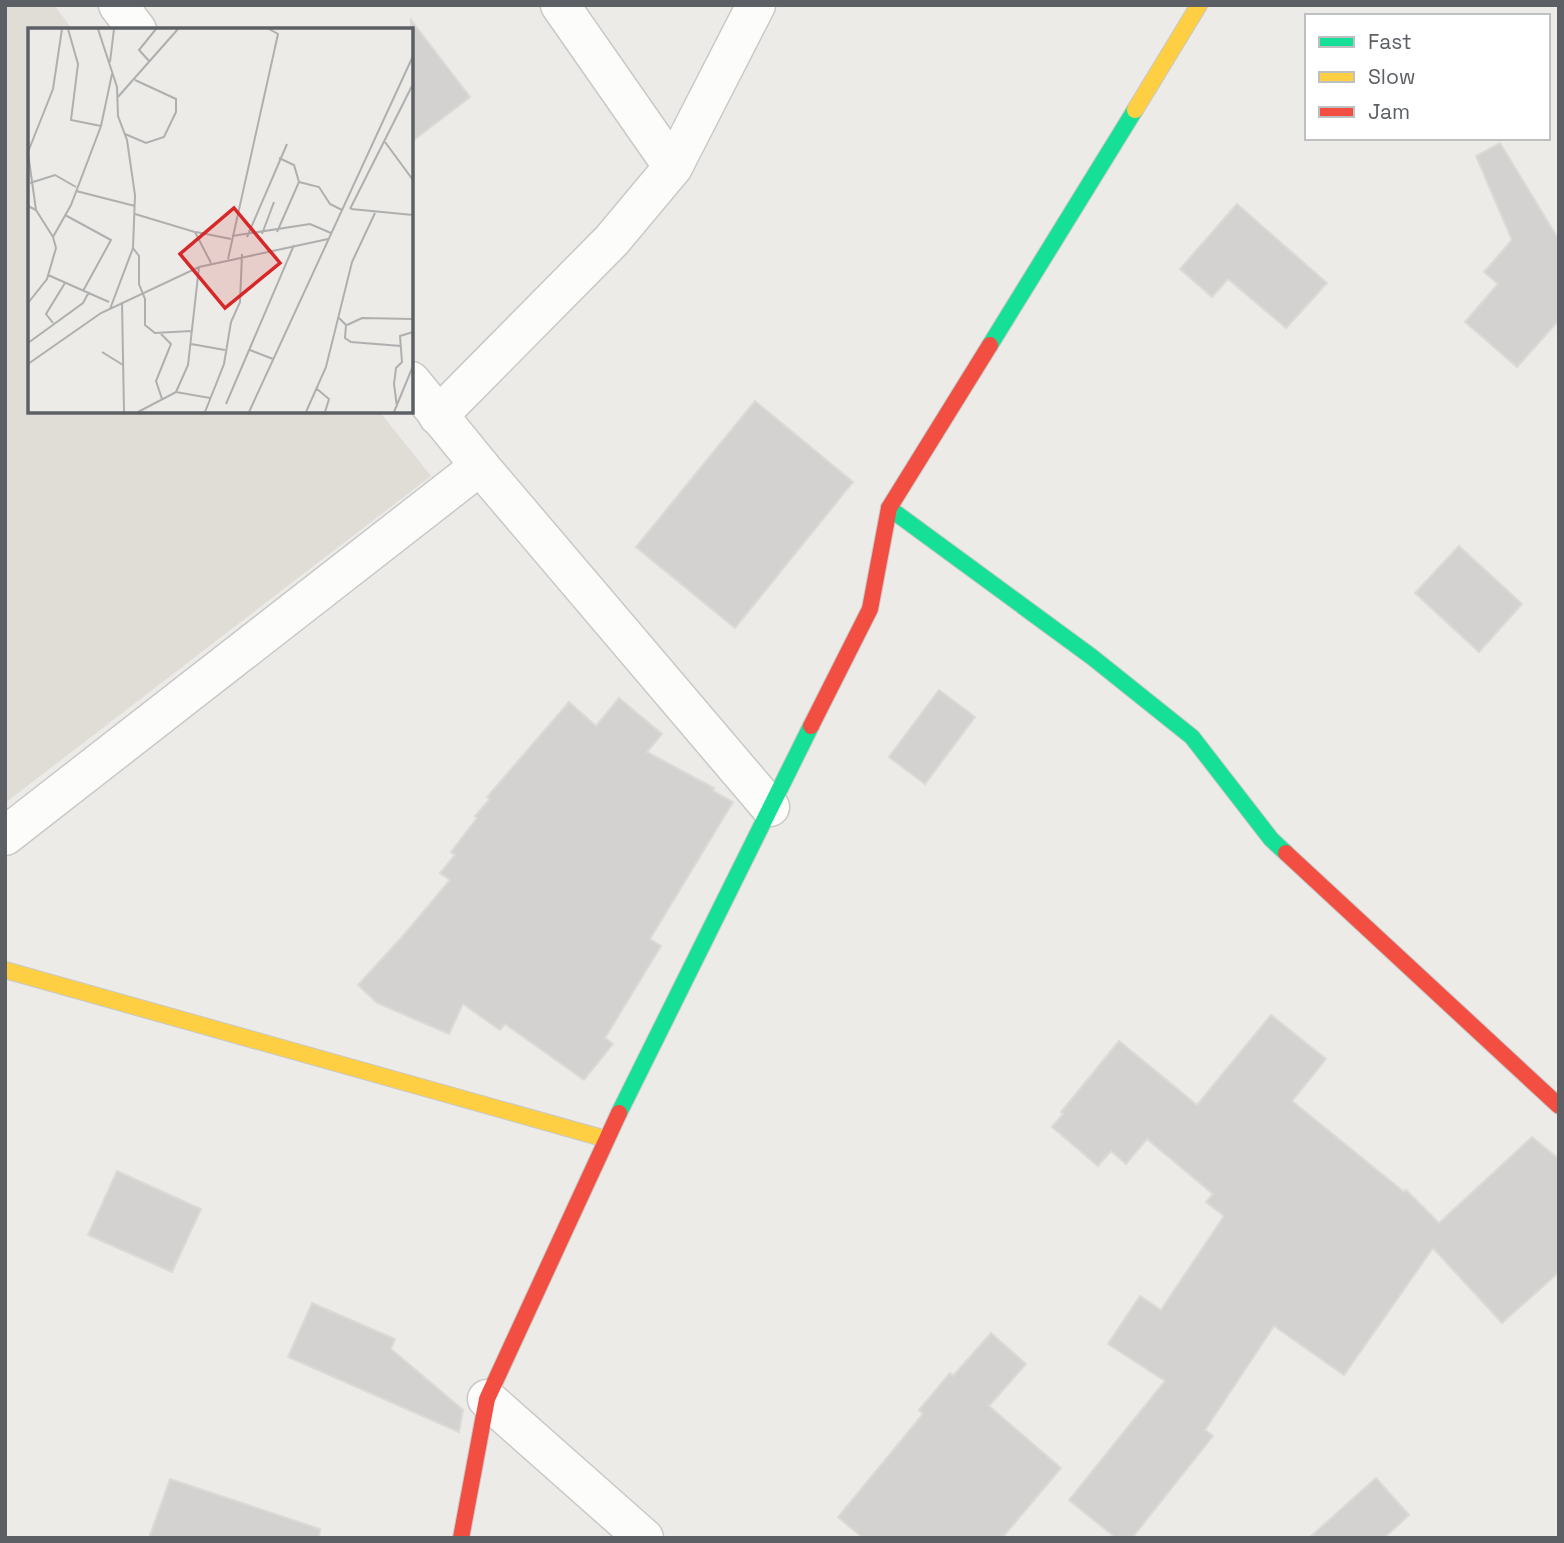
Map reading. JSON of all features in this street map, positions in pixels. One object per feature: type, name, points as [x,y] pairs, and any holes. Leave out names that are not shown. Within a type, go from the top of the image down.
[{"type":"street","points":[[118,5],[135,28]]},
{"type":"street","points":[[560,5],[673,167]]},
{"type":"street","points":[[438,416],[612,240],[673,167],[756,5]]},
{"type":"street","points":[[461,1538],[487,1399],[606,1139],[870,610],[890,508],[1199,5]]},
{"type":"street","points":[[413,384],[770,807]]},
{"type":"street","points":[[5,836],[480,466]]},
{"type":"street","points":[[890,508],[1091,657],[1192,737],[1271,839],[1559,1106]]},
{"type":"street","points":[[5,970],[606,1139]]},
{"type":"street","points":[[487,1399],[644,1538]]},
{"type":"shaded area","points":[[5,5],[54,5],[71,28],[28,28],[28,413],[381,413],[431,476],[5,803]]},
{"type":"building","points":[[411,20],[470,97],[413,140],[413,28]]},
{"type":"building","points":[[1500,143],[1559,240],[1559,320],[1517,367],[1465,322],[1498,284],[1484,272],[1512,240],[1476,156]]},
{"type":"building","points":[[1237,204],[1327,283],[1286,328],[1228,279],[1212,297],[1180,269]]},
{"type":"building","points":[[755,401],[853,482],[735,628],[636,547]]},
{"type":"building","points":[[1459,546],[1522,604],[1479,652],[1415,593]]},
{"type":"building","points":[[939,690],[975,717],[925,784],[889,757]]},
{"type":"building","points":[[619,698],[662,734],[647,752],[714,788],[713,791],[733,802],[650,939],[661,946],[605,1038],[613,1044],[584,1080],[505,1024],[500,1030],[463,1004],[449,1034],[377,1003],[358,985],[450,880],[440,873],[455,855],[451,852],[477,818],[475,816],[490,799],[487,797],[569,702],[596,726]]},
{"type":"building","points":[[1271,1015],[1326,1059],[1292,1101],[1404,1192],[1406,1190],[1439,1223],[1532,1137],[1559,1159],[1559,1272],[1502,1323],[1433,1248],[1344,1375],[1274,1326],[1205,1430],[1213,1436],[1132,1538],[1116,1538],[1069,1500],[1165,1381],[1108,1344],[1140,1296],[1161,1310],[1224,1216],[1206,1202],[1213,1194],[1147,1139],[1126,1164],[1111,1151],[1098,1166],[1052,1127],[1063,1114],[1061,1112],[1119,1041],[1197,1105]]},
{"type":"building","points":[[117,1171],[201,1209],[172,1272],[88,1235]]},
{"type":"building","points":[[312,1303],[395,1339],[391,1349],[463,1410],[459,1432],[288,1357]]},
{"type":"building","points":[[991,1333],[1026,1364],[989,1406],[1061,1468],[1002,1538],[863,1538],[838,1517],[923,1414],[919,1410],[950,1373],[953,1376]]},
{"type":"building","points":[[1376,1478],[1409,1515],[1384,1538],[1309,1538]]},
{"type":"building","points":[[170,1479],[320,1529],[319,1538],[149,1538]]},
{"type":"traffic: fast","points":[[990,345],[1135,110]]},
{"type":"traffic: fast","points":[[889,508],[1092,657],[1192,737],[1271,839],[1286,853]]},
{"type":"traffic: fast","points":[[619,1113],[811,726]]},
{"type":"traffic: slow","points":[[1135,110],[1199,5]]},
{"type":"traffic: slow","points":[[5,970],[606,1139]]},
{"type":"traffic: jam","points":[[811,726],[870,609],[889,508],[990,345]]},
{"type":"traffic: jam","points":[[1286,853],[1559,1106]]},
{"type":"traffic: jam","points":[[461,1538],[487,1399],[619,1113]]}]
